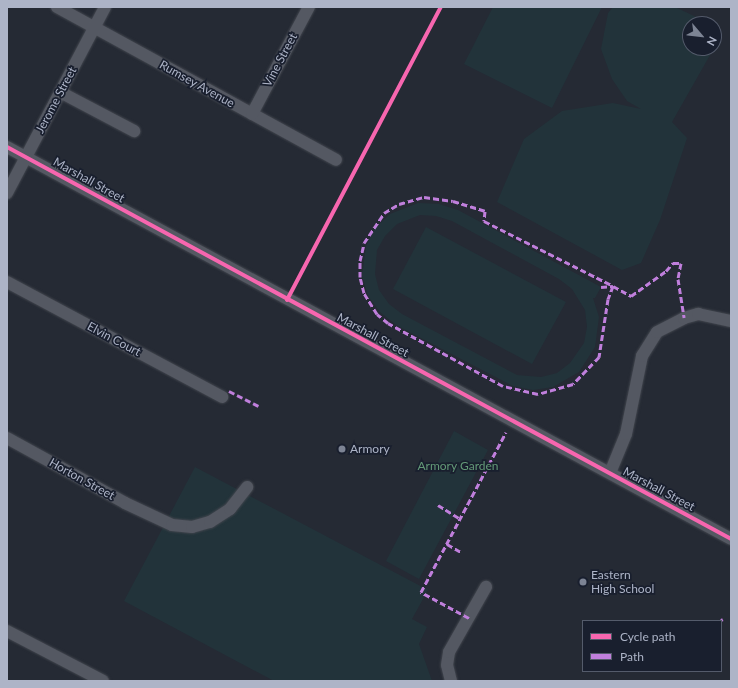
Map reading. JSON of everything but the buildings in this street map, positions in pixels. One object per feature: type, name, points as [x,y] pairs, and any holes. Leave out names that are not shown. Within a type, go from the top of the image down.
[{"type":"street","name":"Rumsey Avenue","points":[[57,7],[336,160]]},
{"type":"street","name":"Jerome Street","points":[[7,193],[105,7]]},
{"type":"street","name":"Vine Street","points":[[252,114],[309,7]]},
{"type":"street","points":[[60,92],[134,131]]},
{"type":"street","name":"Marshall Street","points":[[7,148],[731,539]]},
{"type":"street","name":"Elvin Court","points":[[7,282],[222,397]]},
{"type":"street","points":[[610,474],[626,434],[642,356],[657,332],[684,318],[698,314],[731,321]]},
{"type":"street","name":"Horton Street","points":[[7,438],[172,525],[192,527],[210,522],[230,509],[247,487]]},
{"type":"street","points":[[451,681],[447,665],[449,652],[486,587]]},
{"type":"street","points":[[7,630],[103,681]]},
{"type":"green space","points":[[493,7],[602,7],[552,108],[464,64]]},
{"type":"green space","points":[[613,7],[675,7],[694,16],[682,16],[682,56],[709,56],[672,122],[687,138],[660,220],[641,263],[622,270],[497,202],[524,139],[562,111],[613,103],[641,109],[627,101],[612,79],[601,49],[608,13]]},
{"type":"green space","points":[[418,203],[439,204],[458,210],[601,287],[595,298],[593,298],[599,317],[595,347],[579,372],[553,387],[533,390],[513,386],[396,325],[380,312],[368,296],[362,276],[366,246],[375,228],[390,214]],"holes":[[[420,215],[436,216],[452,221],[559,279],[572,289],[585,310],[587,327],[584,343],[570,363],[557,373],[541,377],[517,375],[402,314],[389,304],[379,290],[375,274],[377,250],[385,236],[397,224]]]},
{"type":"green space","points":[[426,227],[566,302],[532,364],[393,289]]},
{"type":"green space","name":"Armory Garden","points":[[454,431],[488,450],[419,579],[386,561]]},
{"type":"green space","points":[[195,467],[428,590],[412,619],[427,627],[419,644],[432,681],[274,681],[124,601]]},
{"type":"marked path","points":[[424,197],[453,201],[485,211],[484,221],[613,286],[608,299],[599,357],[573,384],[538,394],[503,386],[388,323],[377,314],[364,293],[360,277],[360,261],[364,243],[384,213],[399,204],[424,197]]},
{"type":"marked path","points":[[601,287],[613,286],[631,296],[666,271],[673,263],[681,263],[678,279],[684,318]]},
{"type":"marked path","points":[[229,391],[259,406]]},
{"type":"marked path","points":[[469,618],[421,592],[506,432]]},
{"type":"marked path","points":[[438,505],[460,519]]},
{"type":"marked path","points":[[447,544],[461,552]]},
{"type":"cycle path","points":[[287,300],[441,7]]},
{"type":"cycle path","points":[[7,147],[731,539]]},
{"type":"place","name":"Armory","points":[[342,449]]},
{"type":"place","name":"Eastern High School","points":[[583,582]]}]
